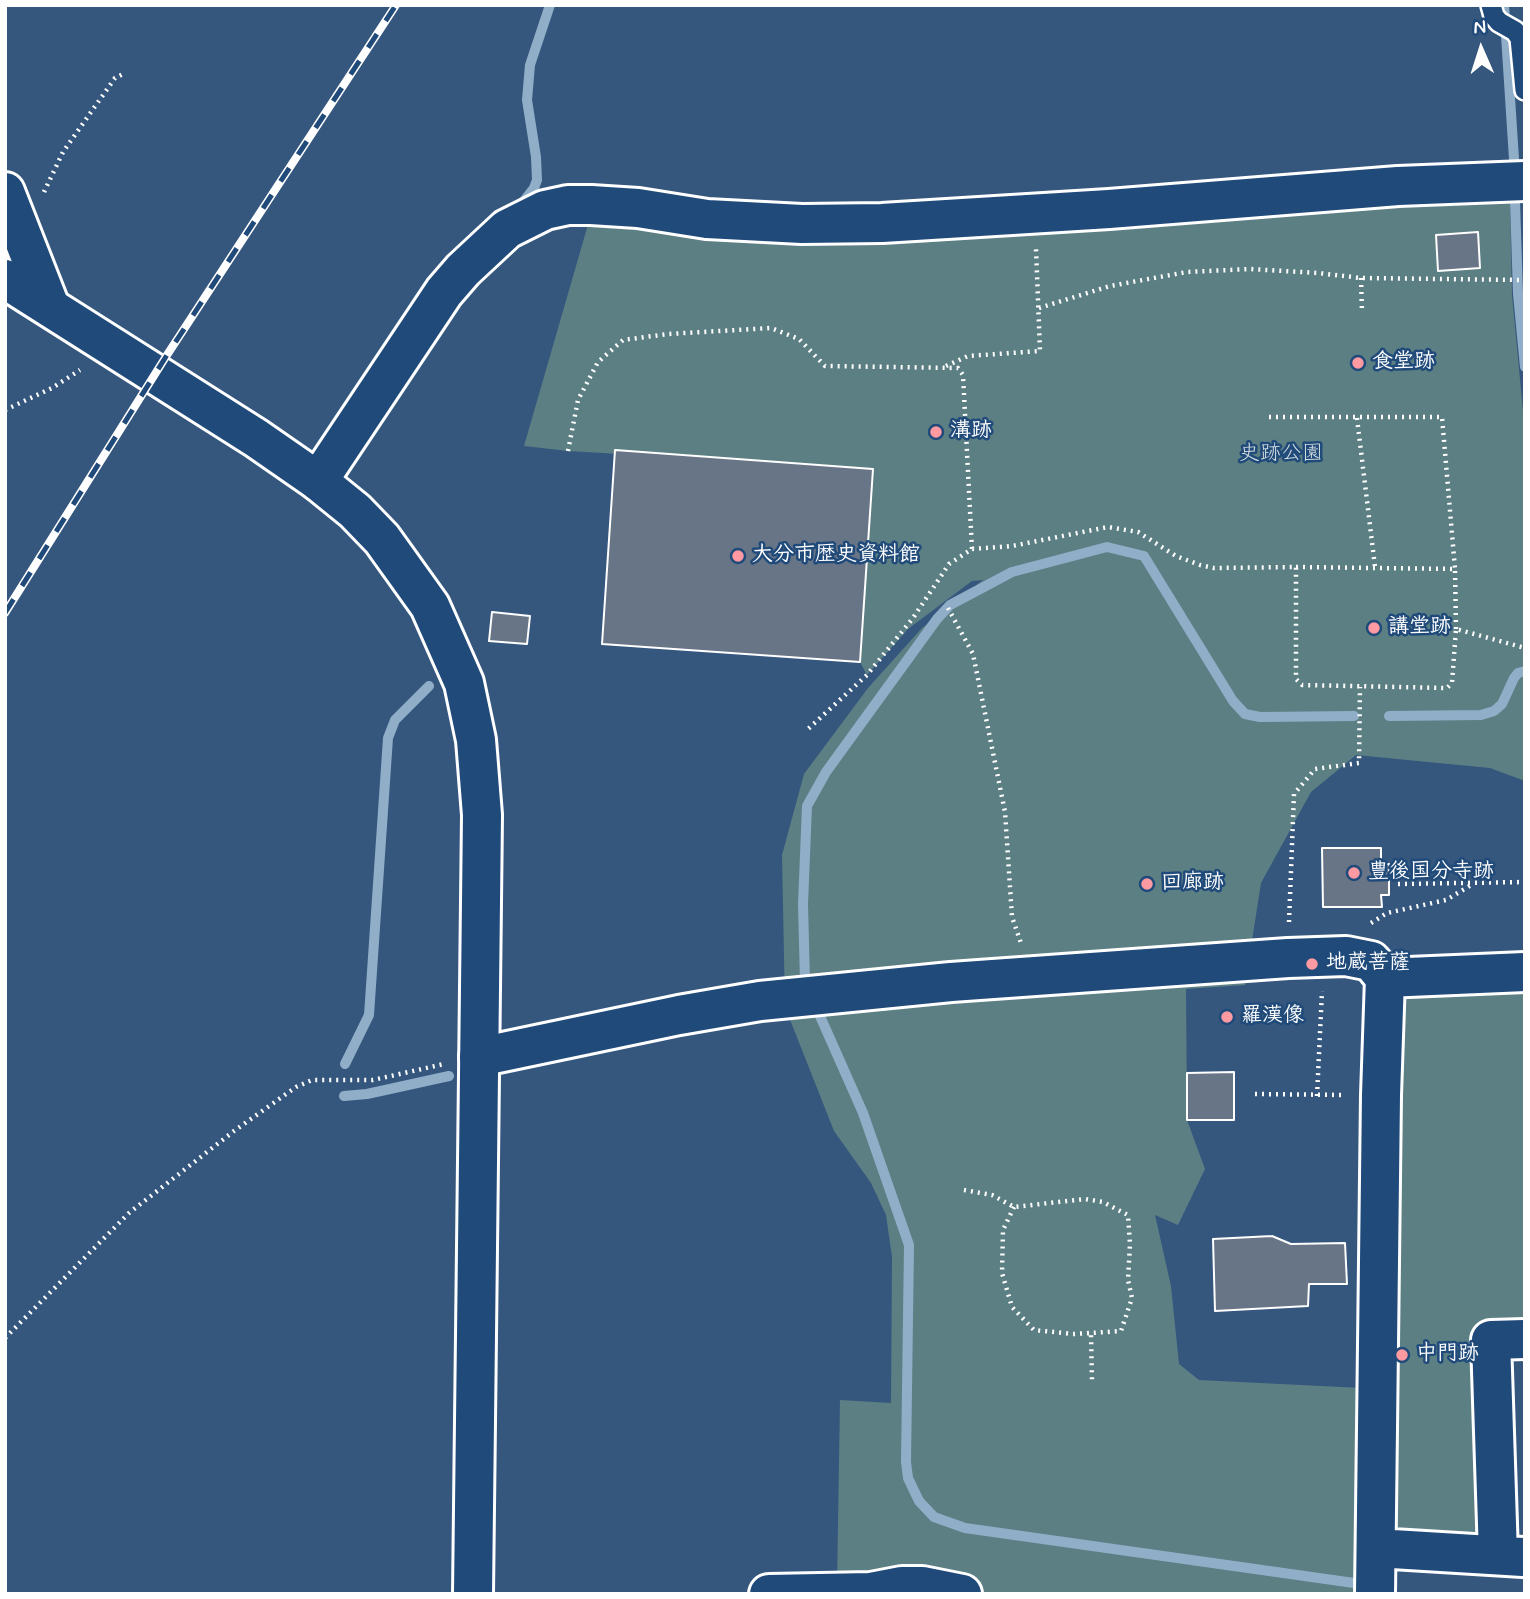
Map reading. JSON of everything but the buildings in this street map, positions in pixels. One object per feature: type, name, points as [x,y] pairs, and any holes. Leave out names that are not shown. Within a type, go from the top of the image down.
[{"type":"street","points":[[318,481],[450,285],[483,249],[507,229],[535,214],[568,205],[638,208],[707,219],[802,224],[882,223],[1398,186],[1525,181]]},
{"type":"street","points":[[11,206],[50,307]]},
{"type":"street","points":[[5,279],[256,438],[318,481],[373,530],[405,569],[430,606],[464,683],[476,740],[482,814],[473,1594]]},
{"type":"street","points":[[479,1057],[679,1015],[782,998],[1033,976],[1306,957],[1346,956],[1371,961],[1385,978],[1381,1095],[1375,1594]]},
{"type":"street","points":[[1385,978],[1525,972]]},
{"type":"street","points":[[1376,1548],[1511,1556],[1491,1340],[1525,1339]]},
{"type":"street","points":[[769,1594],[871,1592],[902,1586],[922,1586],[962,1594]]},
{"type":"lane","points":[[1502,19],[1520,38],[1525,90]]},
{"type":"path","points":[[11,206],[42,194],[63,152],[116,78],[123,74]]},
{"type":"path","points":[[945,367],[968,356],[1040,351],[1035,214]]},
{"type":"path","points":[[1038,308],[1110,286],[1187,272],[1250,269],[1361,278],[1525,280]]},
{"type":"path","points":[[1361,278],[1362,313]]},
{"type":"path","points":[[568,451],[578,400],[598,362],[623,340],[668,334],[771,328],[799,339],[825,366],[958,368],[963,375],[972,549]]},
{"type":"path","points":[[5,410],[52,388],[83,366]]},
{"type":"path","points":[[1269,417],[1442,417],[1455,569],[1456,629],[1452,683],[1447,688],[1302,685],[1296,679],[1296,566]]},
{"type":"path","points":[[1357,418],[1375,568]]},
{"type":"path","points":[[807,730],[867,675],[912,618],[949,564],[972,549],[1012,546],[1108,527],[1138,532],[1176,556],[1214,568],[1296,566],[1455,569]]},
{"type":"path","points":[[948,608],[973,654],[1005,812],[1012,917],[1033,976]]},
{"type":"path","points":[[1456,629],[1525,648]]},
{"type":"path","points":[[1255,1094],[1317,1096],[1294,794],[1315,769],[1359,763],[1360,687]]},
{"type":"path","points":[[1398,884],[1525,882]]},
{"type":"path","points":[[1368,925],[1387,913],[1446,900],[1473,884]]},
{"type":"path","points":[[5,1338],[129,1213],[234,1131],[304,1082],[318,1079],[373,1080],[479,1057]]},
{"type":"path","points":[[964,1190],[992,1195],[1014,1207],[1085,1199],[1103,1202],[1128,1215],[1128,1280],[1132,1298],[1121,1331],[1073,1334],[1034,1331],[1012,1307],[1002,1273],[1003,1230],[1014,1207]]},
{"type":"path","points":[[1091,1333],[1091,1382]]},
{"type":"green space","name":"史跡公園","points":[[1510,197],[1512,295],[1525,432],[1525,781],[1490,768],[1356,755],[1311,792],[1261,883],[1245,985],[1186,989],[1187,1120],[1205,1169],[1178,1225],[1155,1215],[1171,1286],[1179,1364],[1199,1380],[1362,1388],[1357,1594],[992,1594],[922,1581],[837,1586],[840,1400],[891,1403],[892,1257],[886,1215],[871,1183],[834,1131],[785,1007],[782,855],[804,774],[868,688],[922,628],[983,580],[972,581],[908,629],[867,675],[860,662],[862,468],[568,451],[524,446],[589,221],[710,237],[1398,199]]},
{"type":"green space","points":[[1525,985],[1525,1333],[1484,1335],[1492,1549],[1386,1542],[1400,988]]},
{"type":"waterway","points":[[520,206],[537,180],[527,100],[530,65],[550,5]]},
{"type":"waterway","points":[[1504,5],[1514,159]]},
{"type":"waterway","points":[[1515,201],[1518,294],[1525,367]]},
{"type":"waterway","points":[[805,982],[803,904],[807,806],[826,772],[937,619],[950,605],[1012,572],[1107,547],[1144,556],[1233,701],[1245,714],[1260,717],[1354,716]]},
{"type":"waterway","points":[[1389,716],[1481,715],[1494,711],[1502,704],[1514,678],[1525,671]]},
{"type":"waterway","points":[[345,1064],[369,1015],[388,738],[395,720],[429,686]]},
{"type":"waterway","points":[[812,1007],[816,1007],[863,1113],[909,1245],[906,1462],[908,1478],[919,1501],[934,1517],[965,1528],[1354,1583]]},
{"type":"waterway","points":[[344,1096],[367,1094],[449,1076]]},
{"type":"railway","points":[[5,613],[167,355],[396,5]]},
{"type":"place","name":"食堂跡","points":[[1358,363]]},
{"type":"place","name":"溝跡","points":[[936,432]]},
{"type":"place","name":"大分市歴史資料館","points":[[738,556]]},
{"type":"place","name":"講堂跡","points":[[1374,628]]},
{"type":"place","name":"豊後国分寺跡","points":[[1354,873]]},
{"type":"place","name":"回廊跡","points":[[1147,884]]},
{"type":"place","name":"地蔵菩薩","points":[[1312,964]]},
{"type":"place","name":"羅漢像","points":[[1227,1017]]},
{"type":"place","name":"中門跡","points":[[1402,1355]]}]
